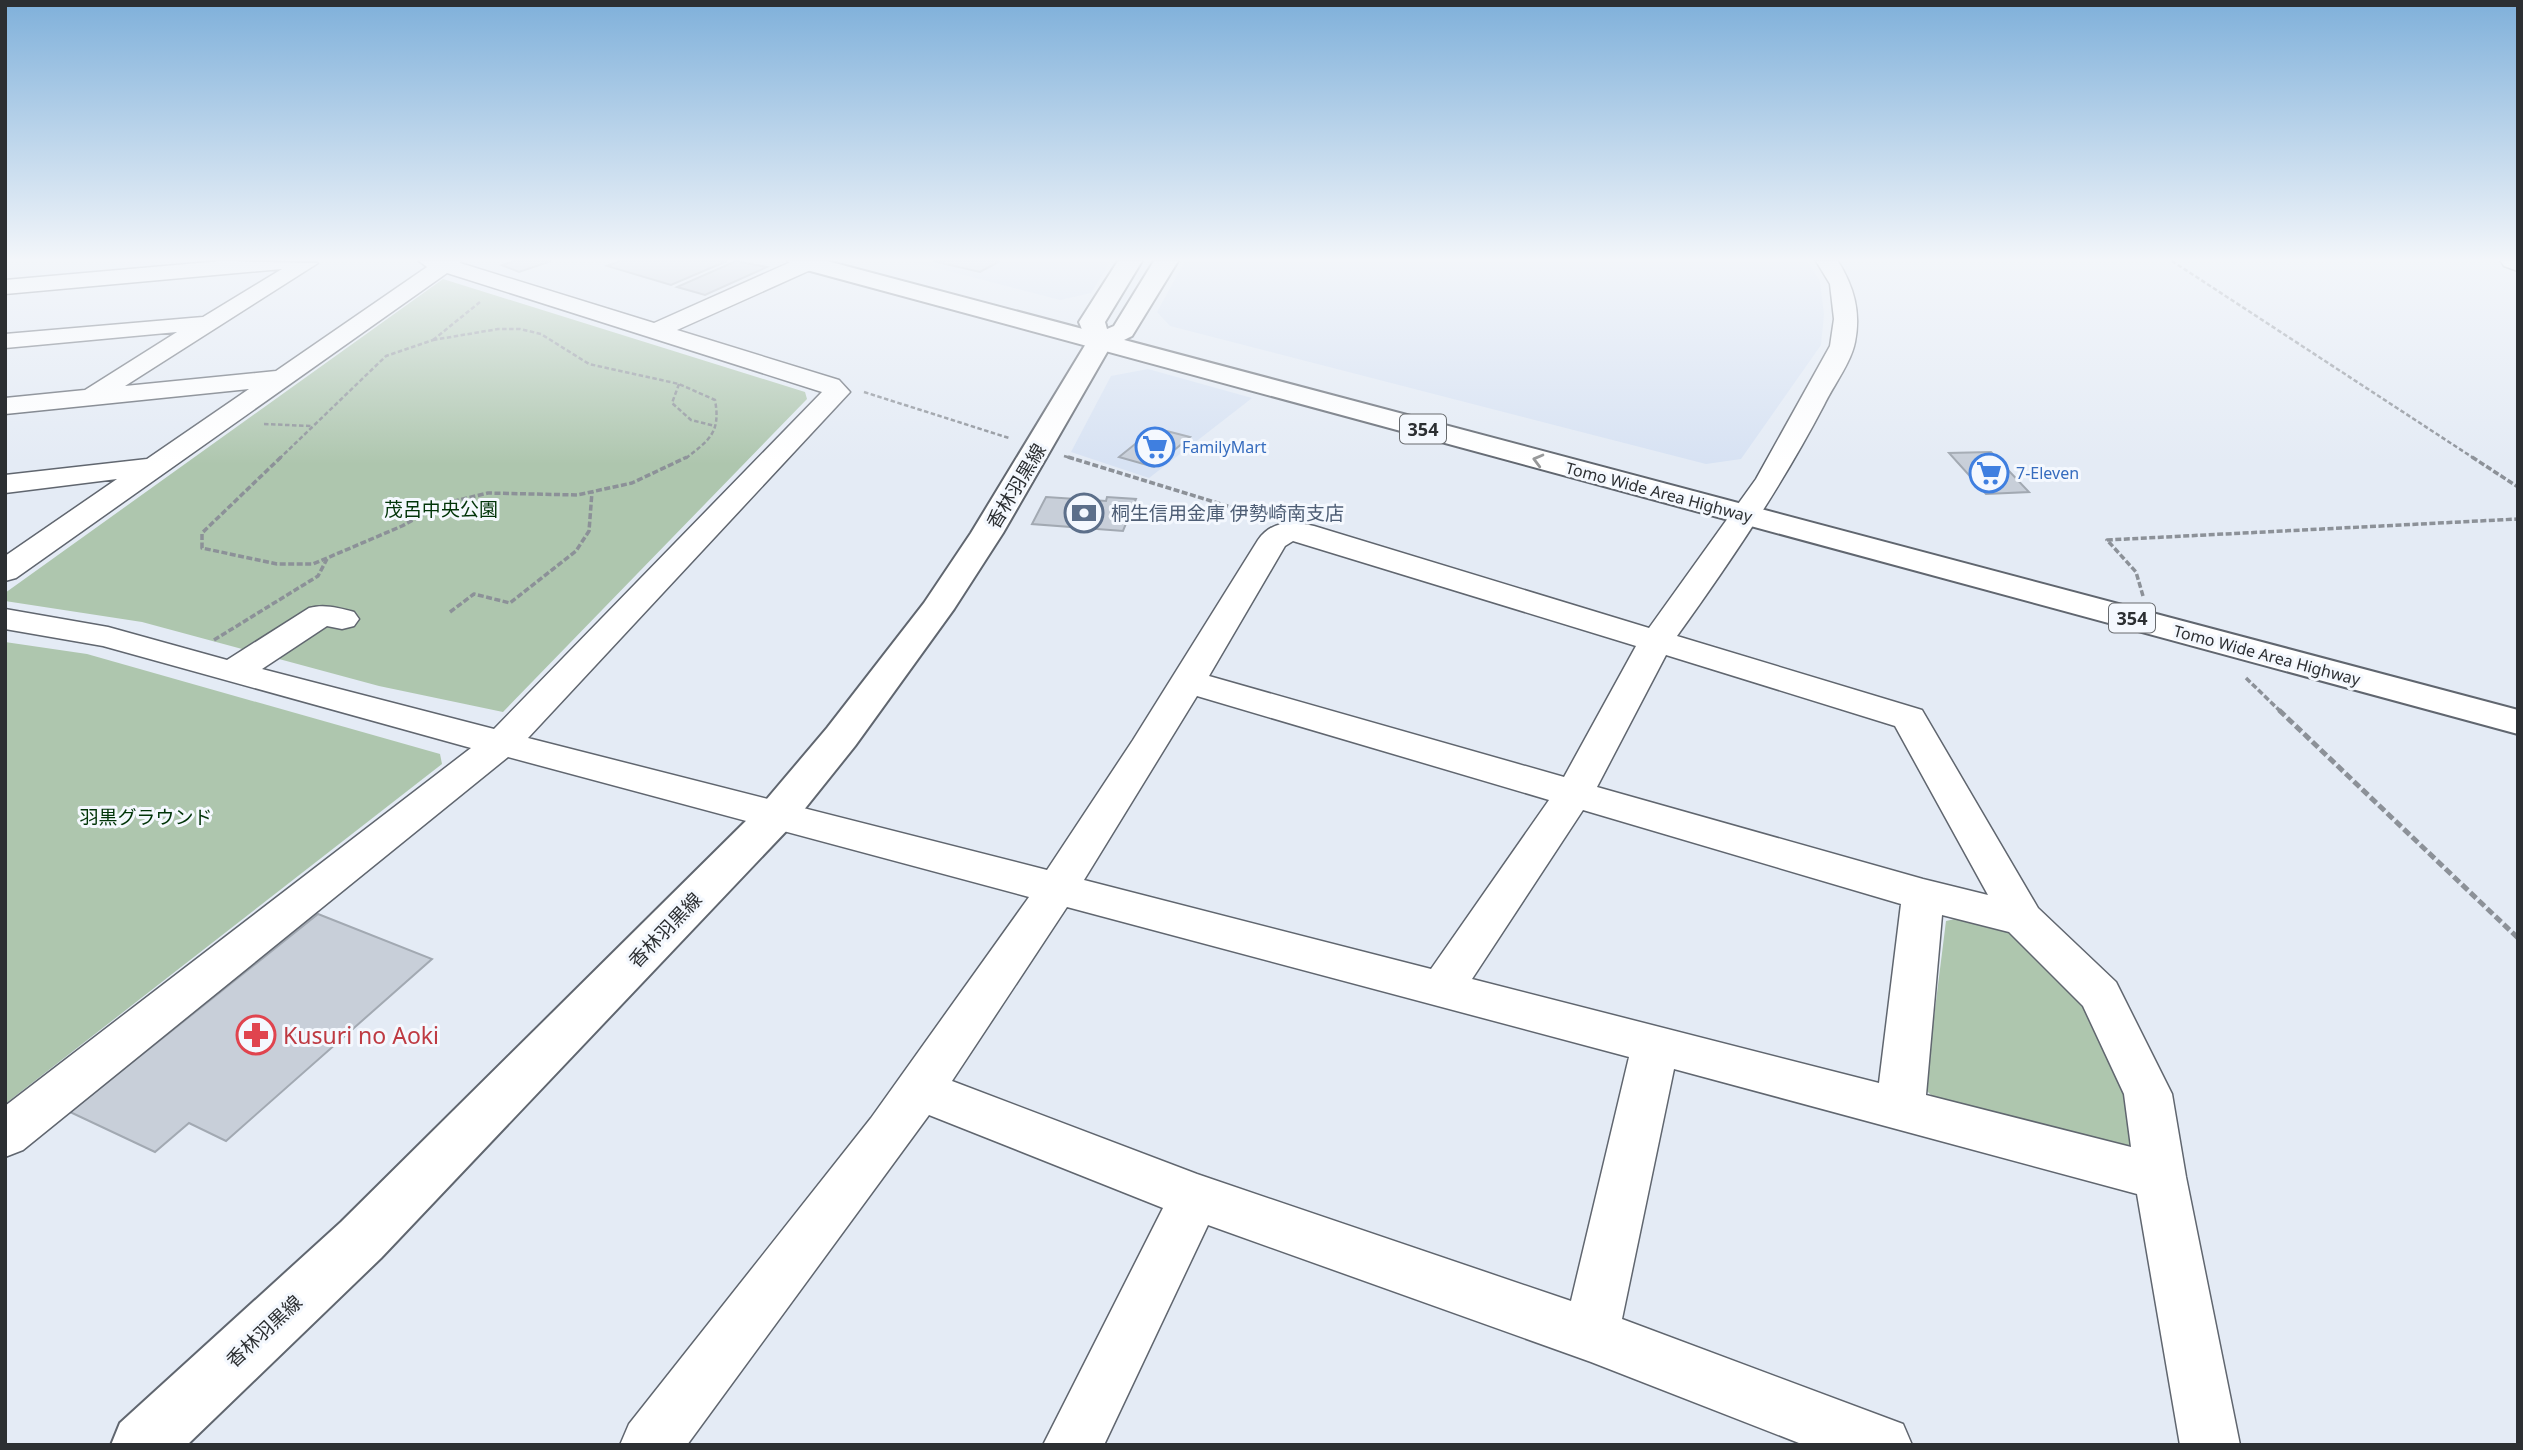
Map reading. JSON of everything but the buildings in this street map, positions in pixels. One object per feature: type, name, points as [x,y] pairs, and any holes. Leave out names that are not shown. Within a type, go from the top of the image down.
[{"type":"main road","name":"Tomo Wide Area Highway","points":[[1091,329],[1105,332]]},
{"type":"main road","name":"Tomo Wide Area Highway","points":[[1093,329],[1752,507],[2232,645],[2518,722]]},
{"type":"main road","name":"香林羽黒線","points":[[142,1445],[400,1201],[776,816],[841,737],[937,608],[987,533],[1108,329]]},
{"type":"main road","name":"Tomo Wide Area Highway","points":[[1752,507],[2142,600],[2518,699]]},
{"type":"street","points":[[5,341],[145,329]]},
{"type":"street","points":[[90,396],[200,329]]},
{"type":"street","points":[[5,571],[350,329]]},
{"type":"street","points":[[5,1135],[503,742],[837,392],[830,386],[649,329]]},
{"type":"street","points":[[656,331],[661,329]]},
{"type":"street","points":[[1441,989],[1574,794],[1655,643],[1752,507],[1842,346],[1845,329]]},
{"type":"street","points":[[5,424],[14,405],[282,378]]},
{"type":"street","points":[[5,484],[152,467]]},
{"type":"street","points":[[650,1445],[920,1090],[1057,890],[1189,682],[1273,540],[1287,531],[1303,533],[1655,643],[1909,718],[2023,919],[2100,995],[2148,1094],[2160,1177],[2210,1445]]},
{"type":"street","points":[[244,665],[321,615],[342,619]]},
{"type":"street","points":[[5,619],[244,665],[503,742],[776,816],[2160,1177]]},
{"type":"street","points":[[1189,682],[1923,895],[2023,919]]},
{"type":"street","points":[[1900,1110],[1923,895]]},
{"type":"street","points":[[1591,1335],[1655,1046]]},
{"type":"street","points":[[920,1090],[1195,1197],[1591,1335],[1882,1445]]},
{"type":"street","points":[[1073,1445],[1195,1197]]},
{"type":"path","points":[[433,340],[446,329]]},
{"type":"path","points":[[498,329],[520,329],[541,334],[589,365],[679,384],[715,400],[718,418],[710,440],[678,464],[632,483],[577,495],[488,493],[443,504],[313,564],[277,564],[201,548],[202,533],[386,356],[433,340],[498,329]]},
{"type":"path","points":[[2276,329],[2518,487]]},
{"type":"path","points":[[679,384],[672,403],[691,420],[715,426]]},
{"type":"path","points":[[856,390],[1017,441]]},
{"type":"path","points":[[261,424],[312,426]]},
{"type":"path","points":[[1060,455],[1267,518]]},
{"type":"path","points":[[450,612],[474,594],[510,603],[576,551],[589,531],[592,492]]},
{"type":"path","points":[[2142,600],[2143,586],[2138,573],[2107,540],[2518,519]]},
{"type":"path","points":[[244,665],[207,644],[318,576],[328,559]]},
{"type":"path","points":[[2232,645],[2236,663],[2248,681],[2518,938]]},
{"type":"shaded area","points":[[1180,329],[1823,329],[1821,345],[1741,459],[1706,464]]},
{"type":"shaded area","points":[[1148,369],[1252,398],[1149,478],[1071,452],[1111,376]]},
{"type":"green space","name":"茂呂中央公園","points":[[374,329],[602,329],[805,392],[807,399],[503,712],[379,686],[142,622],[5,601],[5,593]]},
{"type":"green space","name":"羽黒グラウンド","points":[[5,642],[87,654],[440,754],[442,764],[5,1104]]},
{"type":"green space","points":[[1959,918],[2025,937],[2096,1021],[2128,1095],[2138,1157],[1940,1104],[1925,1089],[1946,921]]},
{"type":"place","name":"FamilyMart","points":[[1155,447]]},
{"type":"place","name":"7-Eleven","points":[[1989,473]]},
{"type":"place","name":"桐生信用金庫 伊勢崎南支店","points":[[1084,513]]},
{"type":"place","name":"Kusuri no Aoki","points":[[256,1035]]}]
